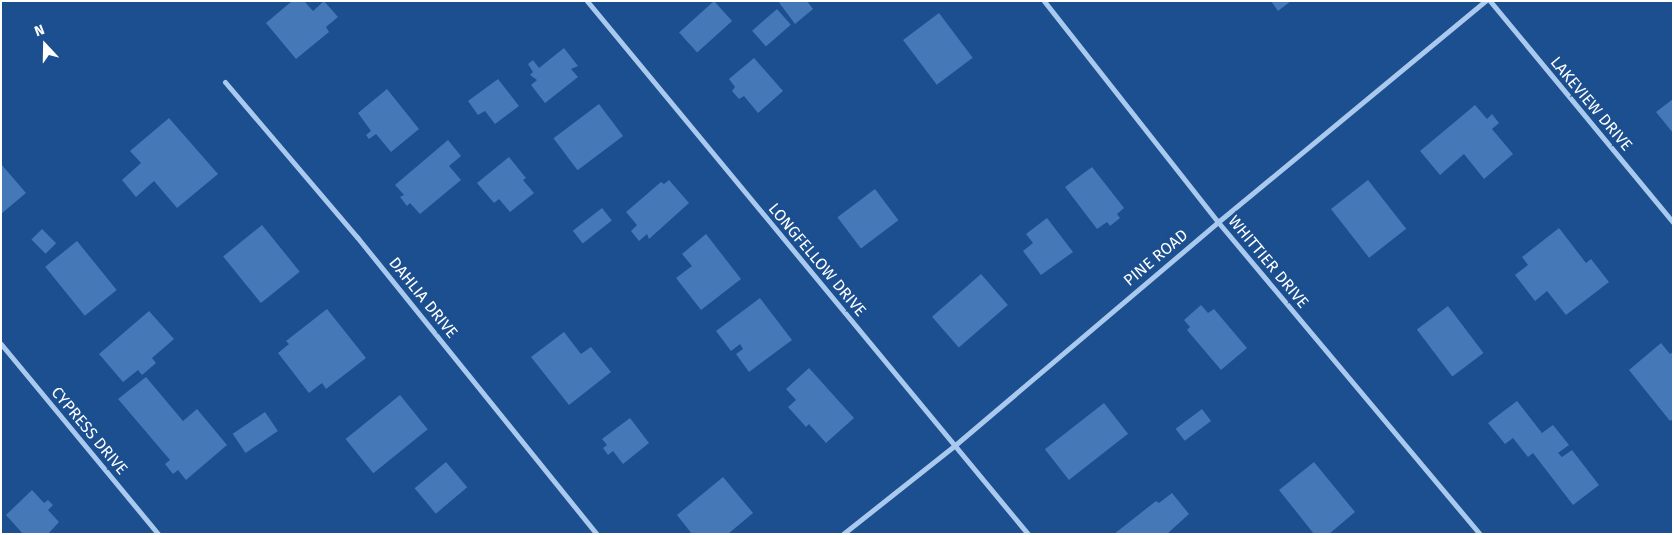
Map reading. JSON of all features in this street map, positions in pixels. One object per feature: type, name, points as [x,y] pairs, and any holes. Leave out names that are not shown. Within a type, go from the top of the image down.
[{"type":"street","name":"LONGFELLOW DRIVE","points":[[587,1],[1028,534]]},
{"type":"street","name":"WHITTIER DRIVE","points":[[1044,1],[1218,222],[1480,534]]},
{"type":"street","name":"PINE ROAD","points":[[842,534],[954,446],[1218,222],[1485,1]]},
{"type":"street","name":"LAKEVIEW DRIVE","points":[[1490,1],[1673,222]]},
{"type":"street","name":"DAHLIA DRIVE","points":[[225,82],[357,237],[597,534]]},
{"type":"street","name":"CYPRESS DRIVE","points":[[1,344],[158,534]]},
{"type":"building","points":[[292,1],[304,1],[313,11],[324,1],[338,17],[326,27],[329,32],[296,59],[266,23]]},
{"type":"building","points":[[714,1],[732,21],[697,53],[679,32]]},
{"type":"building","points":[[778,1],[807,1],[813,9],[795,24]]},
{"type":"building","points":[[1271,1],[1291,1],[1278,11]]},
{"type":"building","points":[[777,9],[791,25],[766,46],[752,31]]},
{"type":"building","points":[[939,13],[973,58],[937,85],[903,40]]},
{"type":"building","points":[[564,48],[578,66],[571,69],[578,77],[545,103],[531,85],[537,80],[530,75],[533,72],[528,64],[533,60],[539,68]]},
{"type":"building","points":[[754,58],[783,91],[758,113],[744,96],[739,99],[732,91],[735,87],[729,79]]},
{"type":"building","points":[[498,79],[519,106],[495,124],[485,111],[478,115],[468,101]]},
{"type":"building","points":[[387,89],[419,129],[391,152],[376,134],[369,139],[366,135],[371,131],[358,113]]},
{"type":"building","points":[[1673,99],[1673,133],[1656,112]]},
{"type":"building","points":[[599,104],[623,136],[578,170],[553,138]]},
{"type":"building","points":[[1475,105],[1487,119],[1492,114],[1499,123],[1492,129],[1513,154],[1484,179],[1464,154],[1440,175],[1420,151]]},
{"type":"building","points":[[169,118],[218,174],[177,208],[154,181],[136,197],[122,180],[141,163],[130,151]]},
{"type":"building","points":[[448,140],[461,156],[449,166],[461,180],[420,214],[410,203],[407,206],[400,197],[404,195],[395,185]]},
{"type":"building","points":[[509,157],[526,178],[523,180],[534,193],[510,212],[499,199],[494,203],[477,183]]},
{"type":"building","points":[[1,164],[26,193],[1,214]]},
{"type":"building","points":[[1092,167],[1124,208],[1117,214],[1120,218],[1110,226],[1107,222],[1097,229],[1065,187]]},
{"type":"building","points":[[669,180],[689,203],[649,239],[647,234],[639,241],[631,231],[637,225],[626,212],[661,182],[664,184]]},
{"type":"building","points":[[1368,180],[1406,229],[1369,258],[1331,209]]},
{"type":"building","points":[[875,189],[898,220],[861,248],[837,217]]},
{"type":"building","points":[[602,208],[612,221],[583,243],[573,231]]},
{"type":"building","points":[[1047,218],[1073,252],[1041,275],[1023,251],[1033,243],[1026,234]]},
{"type":"building","points":[[262,225],[300,272],[261,303],[223,256]]},
{"type":"building","points":[[1559,228],[1586,263],[1591,259],[1609,282],[1566,315],[1547,291],[1535,301],[1515,275],[1528,265],[1522,257]]},
{"type":"building","points":[[42,229],[56,243],[46,254],[31,240]]},
{"type":"building","points":[[706,234],[741,279],[701,310],[676,278],[692,266],[682,254]]},
{"type":"building","points":[[77,241],[117,290],[85,316],[45,267]]},
{"type":"building","points":[[981,274],[1008,305],[959,348],[932,317]]},
{"type":"building","points":[[760,298],[792,340],[749,372],[736,354],[743,349],[740,344],[731,351],[716,331]]},
{"type":"building","points":[[1201,305],[1208,313],[1214,309],[1247,348],[1221,370],[1187,330],[1190,327],[1184,320]]},
{"type":"building","points":[[1448,306],[1484,353],[1452,377],[1417,329]]},
{"type":"building","points":[[327,309],[366,358],[326,389],[322,383],[309,393],[278,353],[289,344],[286,341]]},
{"type":"building","points":[[149,311],[174,339],[152,358],[156,363],[142,375],[138,370],[123,382],[99,354]]},
{"type":"building","points":[[564,332],[581,354],[591,347],[611,372],[569,405],[531,357]]},
{"type":"building","points":[[1661,343],[1670,354],[1673,352],[1673,419],[1670,421],[1629,370]]},
{"type":"building","points":[[809,368],[854,418],[826,443],[809,424],[806,427],[788,407],[796,400],[786,389]]},
{"type":"building","points":[[146,377],[183,421],[197,409],[227,445],[186,480],[178,470],[173,474],[165,464],[170,460],[118,399]]},
{"type":"building","points":[[400,395],[428,429],[373,473],[346,439]]},
{"type":"building","points":[[1517,401],[1542,433],[1553,425],[1569,445],[1558,453],[1562,457],[1572,450],[1599,485],[1573,505],[1533,453],[1528,457],[1513,438],[1505,444],[1488,423]]},
{"type":"building","points":[[1104,403],[1128,434],[1069,480],[1045,449]]},
{"type":"building","points":[[1202,409],[1211,421],[1185,441],[1176,429]]},
{"type":"building","points":[[265,412],[278,431],[246,453],[233,434]]},
{"type":"building","points":[[630,418],[649,443],[623,464],[613,451],[608,455],[603,448],[607,445],[602,439]]},
{"type":"building","points":[[446,462],[467,487],[436,514],[415,488]]},
{"type":"building","points":[[1314,462],[1355,512],[1329,534],[1314,534],[1279,490]]},
{"type":"building","points":[[723,477],[753,513],[728,534],[692,534],[677,515]]},
{"type":"building","points":[[32,490],[44,503],[48,500],[53,505],[48,510],[59,522],[48,534],[23,534],[6,515]]},
{"type":"building","points":[[1172,493],[1189,514],[1167,534],[1114,534],[1156,501],[1159,503]]}]
